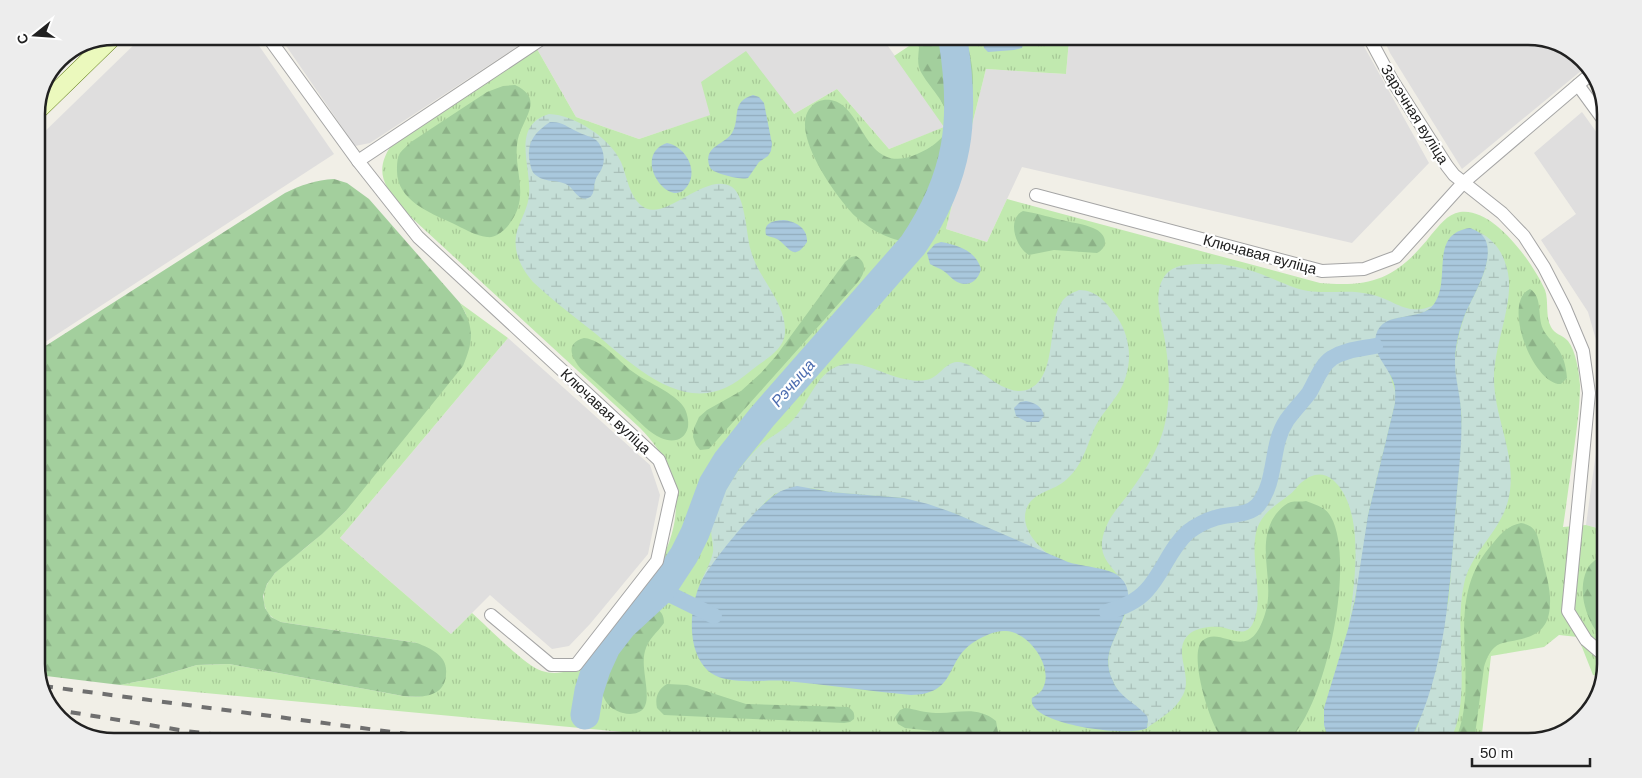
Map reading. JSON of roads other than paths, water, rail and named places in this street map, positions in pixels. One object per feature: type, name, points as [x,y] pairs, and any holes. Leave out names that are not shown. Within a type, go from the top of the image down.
[{"type":"main road","points":[[46,102],[104,46]]},
{"type":"street","name":"Ключавая вуліца","points":[[274,45],[358,161],[418,237],[659,460],[672,492],[657,561],[576,665],[551,665],[491,615]]},
{"type":"street","points":[[358,161],[532,45]]},
{"type":"street","name":"Зарэчная вуліца","points":[[1373,45],[1392,80],[1447,166],[1463,183],[1502,213],[1524,236],[1534,250],[1565,308],[1583,351],[1589,393],[1568,611],[1586,640],[1597,649]]},
{"type":"street","name":"Ключавая вуліца","points":[[1036,195],[1322,271],[1364,269],[1396,257],[1463,183],[1587,78]]},
{"type":"street","points":[[1578,85],[1597,110]]},
{"type":"waterway","name":"Рэчыца","points":[[585,715],[589,691],[606,647],[623,625],[661,590],[684,555],[695,533],[713,484],[727,461],[762,417],[913,245],[928,220],[940,196],[955,147],[959,96],[954,45]]},
{"type":"waterway","points":[[1107,612],[1118,609],[1142,595],[1152,584],[1176,546],[1188,532],[1211,519],[1254,509],[1267,490],[1281,432],[1291,415],[1309,393],[1324,365],[1342,353],[1375,346]]},
{"type":"waterway","points":[[661,590],[714,616]]},
{"type":"railway","points":[[49,687],[400,733]]},
{"type":"railway","points":[[63,711],[203,733]]}]
